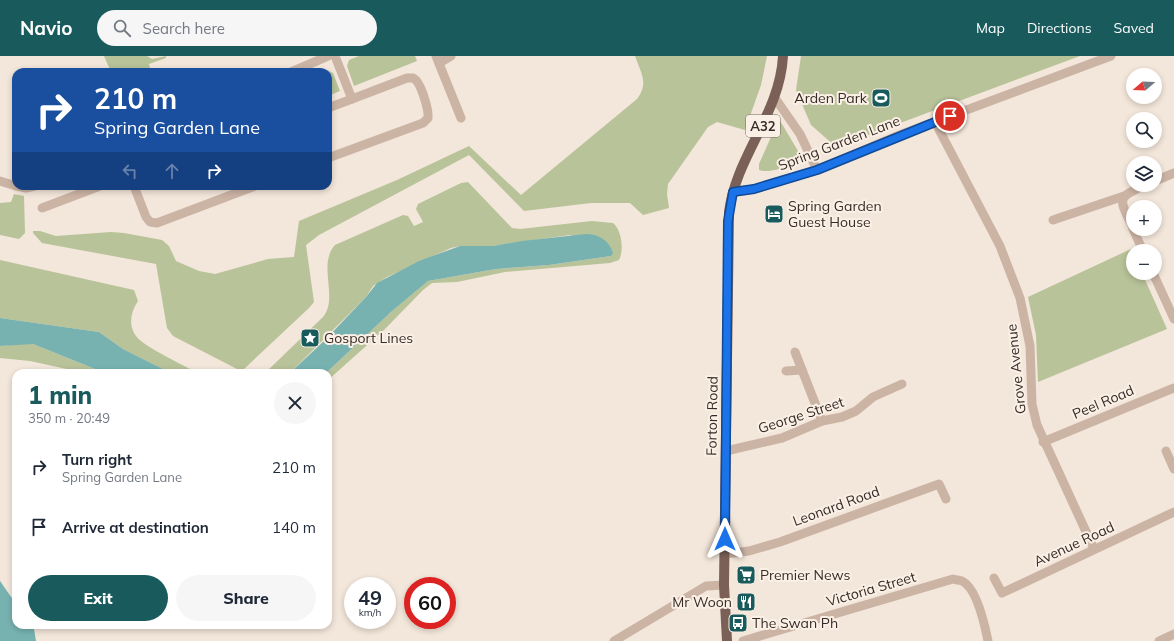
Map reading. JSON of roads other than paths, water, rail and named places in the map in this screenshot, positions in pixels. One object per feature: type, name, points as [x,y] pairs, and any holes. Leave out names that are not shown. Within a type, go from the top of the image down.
[{"type":"main road","name":"A32","points":[[733,192],[748,154],[762,128],[775,98],[784,56]]},
{"type":"main road","name":"Forton Road","points":[[727,641],[724,585],[728,221],[733,192]]},
{"type":"street","points":[[300,68],[328,56]]},
{"type":"street","points":[[335,56],[352,99]]},
{"type":"street","points":[[451,56],[437,59],[461,118]]},
{"type":"street","name":"Spring Garden Lane","points":[[733,192],[754,189],[817,170],[935,122],[1111,56]]},
{"type":"street","points":[[332,106],[407,78],[413,78],[417,82],[429,111],[428,118],[423,123],[332,157]]},
{"type":"street","points":[[775,98],[800,134],[817,170]]},
{"type":"street","name":"Grove Avenue","points":[[935,122],[1000,246],[1020,298],[1030,346],[1032,404],[1043,442],[1094,549]]},
{"type":"street","points":[[1162,178],[1174,173]]},
{"type":"street","points":[[0,181],[12,185]]},
{"type":"street","points":[[42,208],[89,190]]},
{"type":"street","points":[[136,190],[146,217],[150,222],[157,223],[244,190]]},
{"type":"street","points":[[1053,220],[1132,192]]},
{"type":"street","points":[[1124,196],[1123,207],[1126,214]]},
{"type":"street","points":[[1156,280],[1174,319]]},
{"type":"street","points":[[795,352],[822,421]]},
{"type":"street","points":[[786,371],[802,370]]},
{"type":"street","name":"George Street","points":[[726,451],[782,438],[822,421],[842,417],[856,411],[873,397],[902,384]]},
{"type":"street","name":"Peel Road","points":[[1043,442],[1174,388]]},
{"type":"street","points":[[1166,451],[1174,469]]},
{"type":"street","name":"Leonard Road","points":[[725,554],[749,551],[780,542],[939,484],[946,499]]},
{"type":"street","name":"Avenue Road","points":[[994,578],[1002,593],[1174,512]]},
{"type":"street","name":"Victoria Street","points":[[743,641],[953,579],[963,581],[971,590],[984,620],[988,641]]},
{"type":"street","points":[[614,641],[706,586],[724,585]]},
{"type":"street","points":[[1159,641],[1174,634]]},
{"type":"water","points":[[586,234],[595,235],[606,241],[613,253],[611,256],[549,265],[496,269],[428,281],[391,312],[330,369],[294,369],[325,340],[366,297],[377,283],[419,261],[460,246],[493,246],[522,241]]},
{"type":"water","points":[[0,318],[99,332],[123,349],[163,369],[95,369],[33,344],[0,346]]},
{"type":"water","points":[[0,581],[12,598],[12,629],[34,629],[36,641],[0,641]]},
{"type":"place","name":"Arden Park","points":[[881,98]]},
{"type":"place","name":"Spring Garden Guest House","points":[[774,214]]},
{"type":"place","name":"Gosport Lines","points":[[310,338]]},
{"type":"place","name":"Premier News","points":[[746,575]]},
{"type":"place","name":"Mr Woon","points":[[746,602]]},
{"type":"place","name":"The Swan Ph","points":[[738,623]]}]
